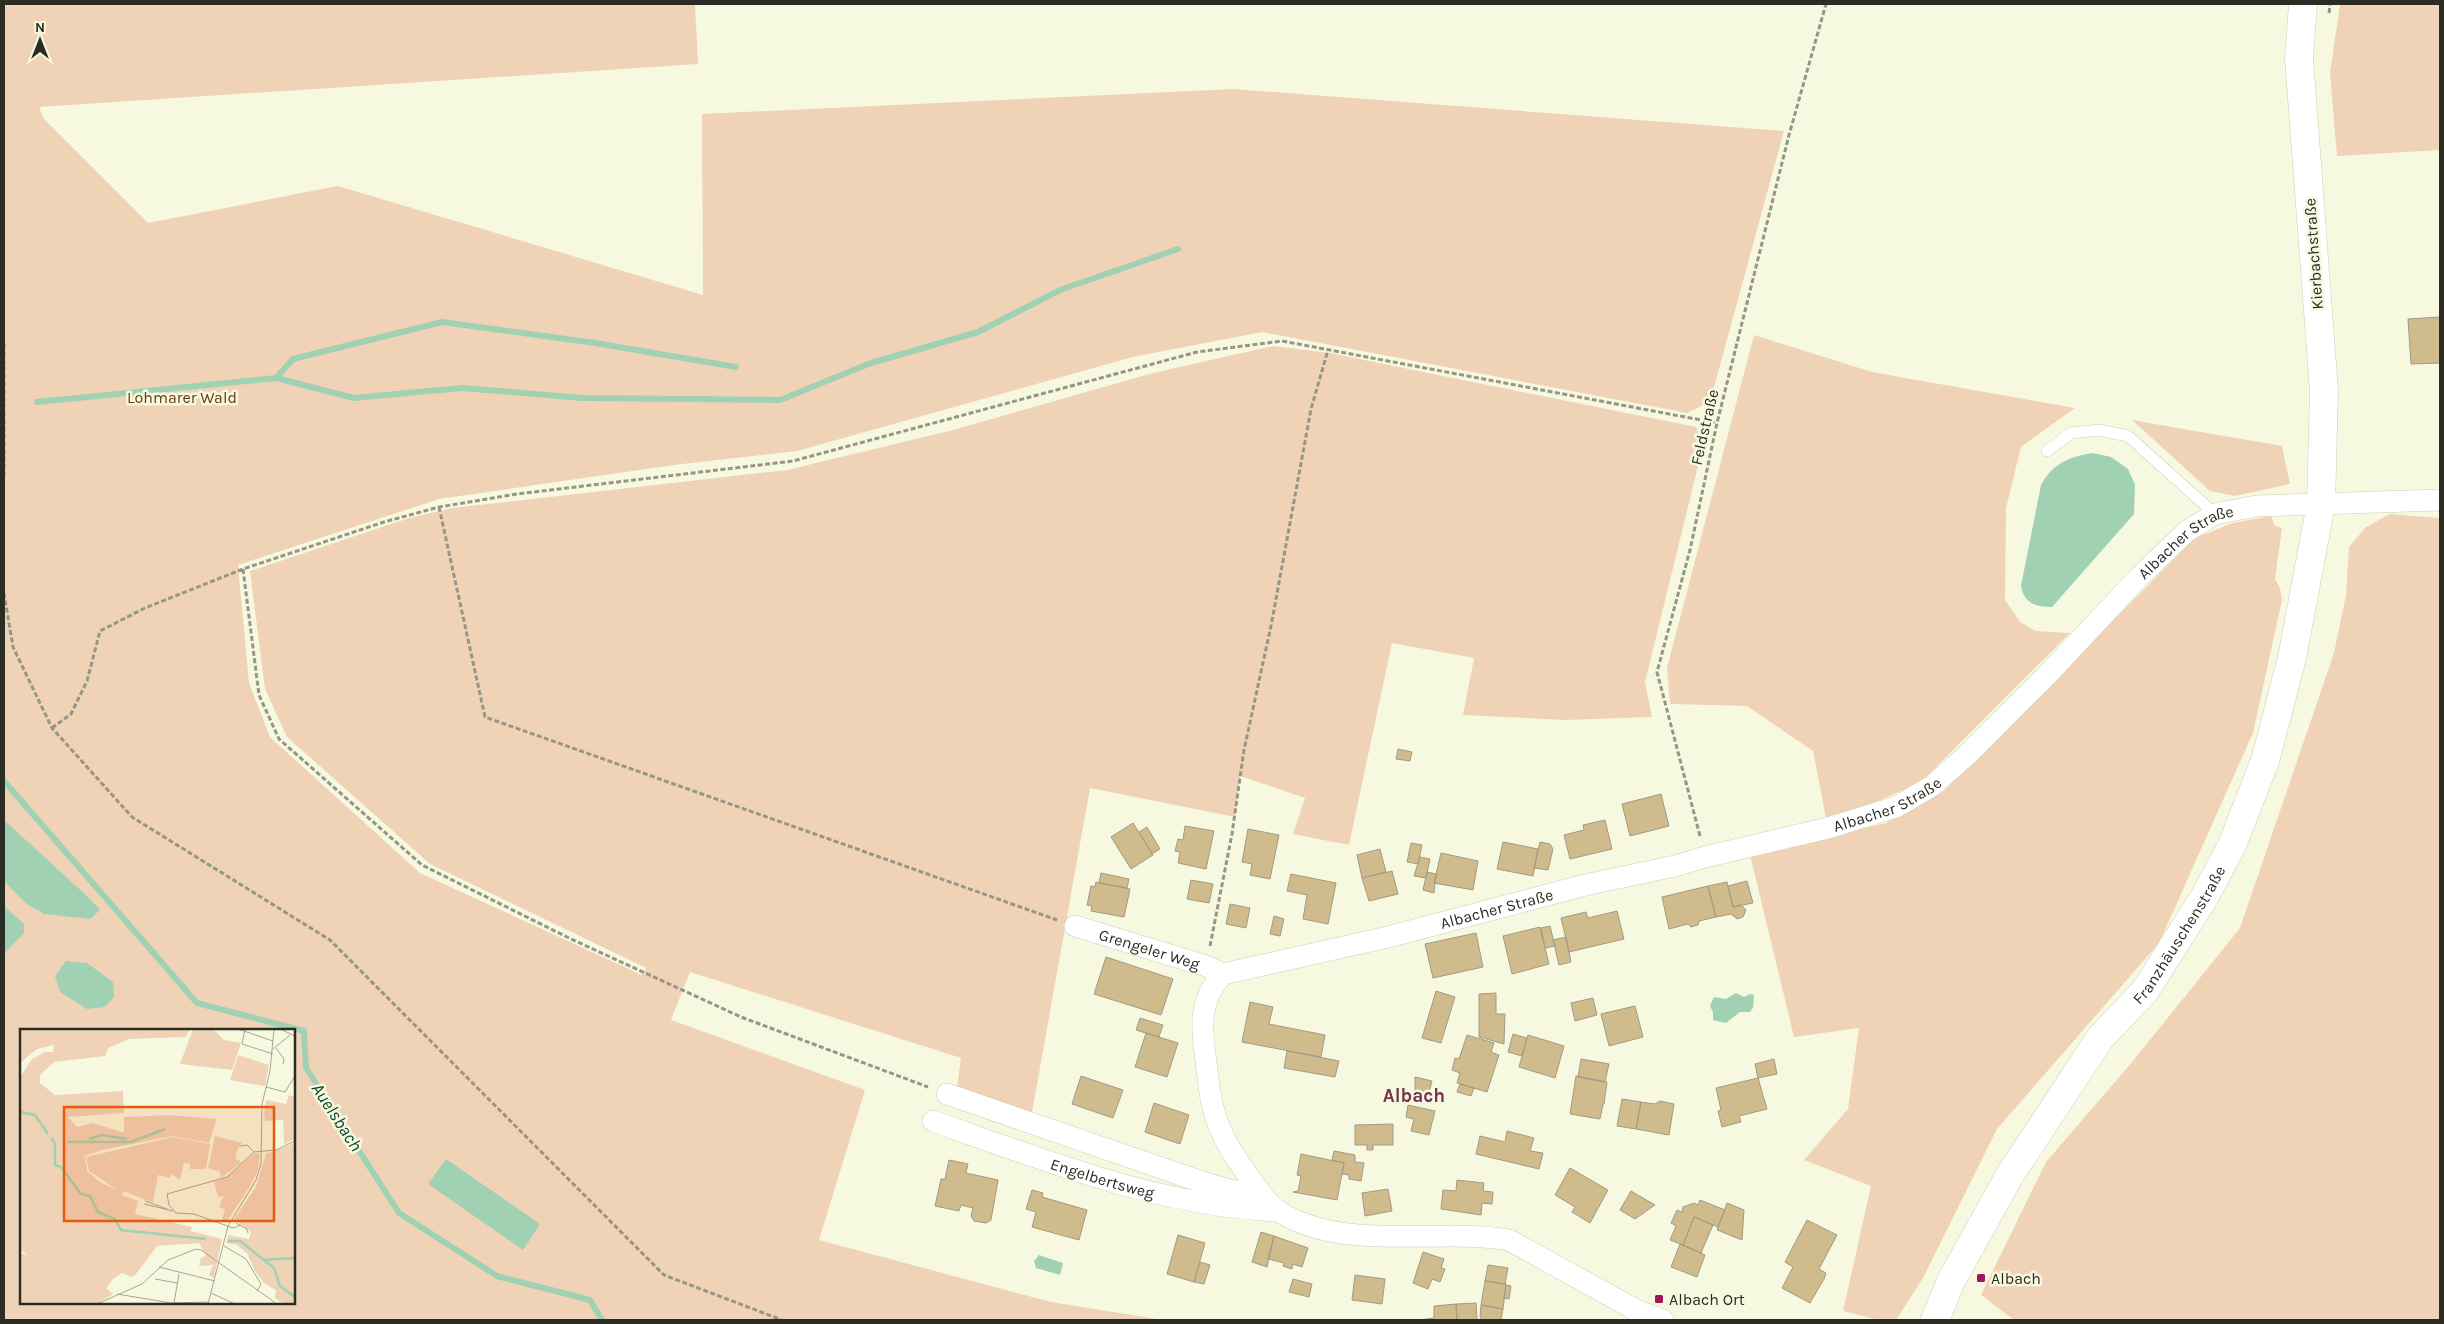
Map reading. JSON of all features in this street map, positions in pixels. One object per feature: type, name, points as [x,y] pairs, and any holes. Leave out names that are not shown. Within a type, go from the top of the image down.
[{"type":"street","name":"Kierbachstraße","points":[[2303,4],[2299,58],[2324,391],[2321,504]]},
{"type":"street","name":"Albacher Straße","points":[[1214,970],[1388,937],[1585,885],[1674,866],[1705,856],[1828,828],[1896,807],[1932,786],[2048,674],[2138,578],[2186,531],[2215,514],[2256,506],[2440,500]]},
{"type":"street","name":"Franzhäuschenstraße","points":[[1935,1320],[1950,1281],[2011,1173],[2102,1037],[2146,991],[2205,896],[2232,845],[2266,761],[2292,658],[2321,504]]},
{"type":"street","name":"Grengeler Weg","points":[[1075,926],[1214,970]]},
{"type":"street","points":[[1214,970],[1212,986],[1203,1005],[1202,1023],[1211,1106],[1224,1141],[1259,1190],[1277,1211],[1307,1225],[1343,1233],[1374,1236],[1486,1236],[1509,1240],[1636,1310],[1663,1320]]},
{"type":"street","name":"Engelbertsweg","points":[[947,1094],[1199,1182],[1233,1191],[1259,1190]]},
{"type":"street","name":"Engelbertsweg","points":[[933,1121],[1094,1178],[1200,1203],[1232,1208],[1277,1211]]},
{"type":"lane","points":[[2047,451],[2070,432],[2099,430],[2128,436],[2215,514]]},
{"type":"path","name":"Feldstraße","points":[[1705,856],[1657,672],[1690,550],[1717,423],[1789,135],[1826,4]]},
{"type":"path","points":[[2329,14],[2330,4]]},
{"type":"path","points":[[52,728],[71,714],[87,681],[100,631],[145,608],[243,569],[384,522],[439,507],[517,494],[793,461],[1197,352],[1282,341],[1717,423]]},
{"type":"path","points":[[4,344],[4,475]]},
{"type":"path","points":[[1214,970],[1244,750],[1271,626],[1311,409],[1328,350]]},
{"type":"path","points":[[439,507],[485,716],[1075,926]]},
{"type":"path","points":[[243,569],[259,696],[279,739],[422,865],[569,938],[741,1017],[947,1094]]},
{"type":"path","points":[[4,593],[13,647],[52,728],[132,817],[330,940],[664,1275],[782,1320]]},
{"type":"green space","name":"Lohmarer Wald","points":[[4,4],[695,4],[698,64],[39,107],[44,119],[148,223],[338,186],[703,295],[702,114],[1234,89],[1784,131],[1710,402],[1687,413],[1262,332],[1133,357],[797,451],[674,465],[439,499],[238,565],[249,683],[270,737],[420,873],[642,975],[646,968],[430,864],[287,737],[265,689],[250,571],[409,518],[452,508],[787,470],[953,430],[1153,373],[1273,346],[1330,353],[1696,427],[1703,446],[1645,682],[1652,717],[1565,720],[1463,715],[1474,658],[1392,643],[1349,845],[1293,834],[1305,798],[1240,776],[1235,817],[1090,788],[1031,1118],[957,1087],[961,1058],[690,972],[671,1020],[865,1090],[819,1240],[1051,1302],[1163,1320],[4,1320]]},
{"type":"green space","points":[[2340,4],[2440,4],[2440,150],[2337,156],[2330,73]]},
{"type":"green space","points":[[1754,335],[1872,372],[2075,408],[2021,447],[2006,508],[2005,600],[2020,622],[2036,631],[2070,633],[1921,782],[1867,806],[1826,818],[1813,751],[1747,706],[1670,704],[1667,668]]},
{"type":"green space","points":[[2132,420],[2282,446],[2290,484],[2235,496],[2210,491]]},
{"type":"green space","points":[[2390,514],[2440,518],[2440,1320],[2014,1320],[1981,1295],[2046,1162],[2133,1061],[2240,928],[2334,653],[2346,595],[2349,547],[2366,527]]},
{"type":"green space","points":[[2271,516],[2275,526],[2282,528],[2275,579],[2280,588],[2282,600],[2253,733],[2159,943],[1997,1129],[1923,1278],[1896,1320],[1879,1320],[1843,1311],[1871,1186],[1804,1160],[1848,1109],[1859,1028],[1794,1037],[1750,855],[1886,823],[1944,791],[2195,538],[2233,523]]},
{"type":"shaded area","points":[[2093,453],[2111,457],[2128,469],[2135,485],[2134,514],[2052,607],[2036,605],[2028,600],[2022,592],[2021,586],[2041,485],[2056,466],[2069,459]]},
{"type":"shaded area","points":[[4,820],[100,910],[90,919],[44,914],[27,904],[4,881]]},
{"type":"shaded area","points":[[4,906],[24,924],[24,933],[4,954]]},
{"type":"shaded area","points":[[66,961],[87,963],[113,982],[114,997],[105,1007],[87,1009],[60,992],[55,976]]},
{"type":"shaded area","points":[[1736,993],[1744,997],[1750,994],[1754,995],[1753,1008],[1750,1012],[1740,1012],[1726,1023],[1713,1020],[1713,1012],[1710,1006],[1714,997],[1726,999]]},
{"type":"shaded area","points":[[446,1159],[540,1224],[523,1250],[428,1184]]},
{"type":"shaded area","points":[[1039,1255],[1063,1263],[1060,1275],[1036,1268],[1034,1261]]},
{"type":"building","points":[[2440,317],[2440,363],[2411,364],[2408,319]]},
{"type":"building","points":[[1398,749],[1412,752],[1410,761],[1396,759]]},
{"type":"building","points":[[1661,794],[1669,826],[1630,836],[1622,804]]},
{"type":"building","points":[[1605,820],[1612,849],[1570,859],[1564,835],[1584,830],[1583,825]]},
{"type":"building","points":[[1133,823],[1153,855],[1131,869],[1111,837]]},
{"type":"building","points":[[1185,826],[1214,831],[1206,869],[1178,863],[1180,852],[1175,851],[1178,839],[1183,840]]},
{"type":"building","points":[[1147,827],[1160,849],[1152,854],[1139,832]]},
{"type":"building","points":[[1248,829],[1279,835],[1270,879],[1250,875],[1252,864],[1242,862]]},
{"type":"building","points":[[1503,842],[1538,849],[1533,876],[1497,869]]},
{"type":"building","points":[[1540,842],[1550,844],[1553,849],[1548,870],[1534,868]]},
{"type":"building","points":[[1411,843],[1422,845],[1418,864],[1407,862]]},
{"type":"building","points":[[1380,849],[1386,872],[1362,878],[1357,855]]},
{"type":"building","points":[[1441,853],[1478,861],[1473,890],[1434,883]]},
{"type":"building","points":[[1420,857],[1430,859],[1426,878],[1414,876]]},
{"type":"building","points":[[1392,871],[1398,894],[1369,901],[1362,878]]},
{"type":"building","points":[[1427,872],[1436,874],[1434,893],[1423,890]]},
{"type":"building","points":[[1101,873],[1129,879],[1127,888],[1099,883]]},
{"type":"building","points":[[1291,874],[1336,883],[1328,924],[1303,919],[1307,895],[1287,891]]},
{"type":"building","points":[[1191,880],[1213,884],[1209,903],[1187,899]]},
{"type":"building","points":[[1747,881],[1753,903],[1733,907],[1728,886]]},
{"type":"building","points":[[1096,882],[1130,889],[1124,917],[1091,911],[1092,906],[1087,905],[1091,886],[1095,887]]},
{"type":"building","points":[[1727,882],[1733,907],[1741,905],[1746,910],[1743,917],[1737,919],[1731,914],[1716,917],[1708,886]]},
{"type":"building","points":[[1708,886],[1716,917],[1699,921],[1698,925],[1691,927],[1688,924],[1669,929],[1662,897]]},
{"type":"building","points":[[1230,904],[1250,908],[1246,928],[1226,924]]},
{"type":"building","points":[[1617,911],[1624,939],[1569,952],[1561,918],[1586,912],[1588,918]]},
{"type":"building","points":[[1274,916],[1284,919],[1280,936],[1270,934]]},
{"type":"building","points":[[1550,926],[1555,946],[1545,948],[1541,928]]},
{"type":"building","points":[[1540,927],[1549,964],[1512,974],[1503,936]]},
{"type":"building","points":[[1476,933],[1483,967],[1433,978],[1425,944]]},
{"type":"building","points":[[1566,937],[1571,962],[1559,965],[1553,940]]},
{"type":"building","points":[[1106,957],[1173,979],[1161,1015],[1094,994]]},
{"type":"building","points":[[1436,991],[1455,997],[1441,1043],[1422,1038]]},
{"type":"building","points":[[1496,993],[1496,1014],[1505,1014],[1504,1044],[1479,1037],[1479,994]]},
{"type":"building","points":[[1593,998],[1597,1015],[1575,1021],[1571,1003]]},
{"type":"building","points":[[1250,1002],[1273,1007],[1269,1024],[1325,1035],[1321,1057],[1242,1042]]},
{"type":"building","points":[[1635,1006],[1643,1037],[1609,1046],[1601,1014]]},
{"type":"building","points":[[1140,1018],[1163,1025],[1159,1037],[1136,1030]]},
{"type":"building","points":[[1146,1033],[1178,1043],[1167,1077],[1135,1067]]},
{"type":"building","points":[[1513,1034],[1527,1038],[1522,1056],[1508,1052]]},
{"type":"building","points":[[1467,1035],[1494,1043],[1491,1052],[1499,1055],[1487,1092],[1457,1083],[1460,1073],[1452,1070],[1455,1058],[1459,1059]]},
{"type":"building","points":[[1528,1035],[1564,1046],[1555,1078],[1519,1067]]},
{"type":"building","points":[[1287,1051],[1339,1061],[1335,1077],[1284,1068]]},
{"type":"building","points":[[1581,1059],[1609,1064],[1605,1082],[1578,1077]]},
{"type":"building","points":[[1774,1059],[1777,1074],[1758,1078],[1755,1064]]},
{"type":"building","points":[[1081,1076],[1123,1090],[1113,1118],[1072,1104]]},
{"type":"building","points":[[1576,1076],[1607,1082],[1600,1119],[1570,1114]]},
{"type":"building","points":[[1415,1077],[1432,1081],[1427,1100],[1415,1097]]},
{"type":"building","points":[[1758,1078],[1767,1109],[1739,1116],[1741,1122],[1722,1127],[1718,1111],[1721,1110],[1716,1088]]},
{"type":"building","points":[[1460,1084],[1474,1088],[1471,1096],[1457,1092]]},
{"type":"building","points":[[1622,1099],[1641,1102],[1636,1129],[1617,1126]]},
{"type":"building","points":[[1660,1101],[1674,1104],[1669,1135],[1636,1129],[1641,1102],[1655,1104]]},
{"type":"building","points":[[1154,1103],[1189,1115],[1180,1144],[1145,1132]]},
{"type":"building","points":[[1408,1105],[1435,1111],[1429,1135],[1411,1131],[1414,1119],[1406,1117]]},
{"type":"building","points":[[1393,1124],[1393,1145],[1373,1145],[1373,1150],[1367,1150],[1367,1145],[1355,1145],[1355,1125]]},
{"type":"building","points":[[1507,1131],[1534,1138],[1530,1151],[1543,1153],[1539,1169],[1476,1154],[1480,1136],[1505,1142]]},
{"type":"building","points":[[1334,1151],[1355,1155],[1355,1162],[1364,1163],[1361,1181],[1349,1179],[1349,1175],[1342,1174],[1344,1163],[1332,1160]]},
{"type":"building","points":[[1301,1154],[1344,1163],[1337,1200],[1293,1192],[1298,1191],[1301,1176],[1297,1175]]},
{"type":"building","points":[[949,1160],[968,1164],[966,1173],[998,1180],[991,1220],[986,1223],[974,1221],[971,1216],[973,1208],[961,1205],[959,1211],[935,1206],[941,1179],[945,1179]]},
{"type":"building","points":[[1570,1168],[1608,1190],[1590,1223],[1572,1212],[1575,1207],[1555,1195]]},
{"type":"building","points":[[1457,1180],[1484,1183],[1483,1191],[1493,1192],[1492,1204],[1482,1203],[1481,1215],[1441,1209],[1443,1190],[1456,1191]]},
{"type":"building","points":[[1388,1189],[1392,1211],[1365,1216],[1362,1193]]},
{"type":"building","points":[[1032,1190],[1043,1193],[1042,1197],[1087,1210],[1079,1240],[1032,1227],[1036,1212],[1026,1209]]},
{"type":"building","points":[[1631,1191],[1655,1205],[1635,1219],[1620,1210]]},
{"type":"building","points":[[1700,1200],[1725,1210],[1718,1227],[1694,1217],[1683,1245],[1670,1240],[1676,1226],[1671,1223],[1677,1210],[1682,1212],[1683,1207],[1694,1203],[1698,1205]]},
{"type":"building","points":[[1727,1203],[1744,1210],[1742,1240],[1717,1230]]},
{"type":"building","points":[[1694,1217],[1713,1225],[1701,1253],[1683,1245]]},
{"type":"building","points":[[1807,1220],[1837,1235],[1819,1269],[1826,1273],[1810,1303],[1782,1288],[1793,1267],[1785,1262]]},
{"type":"building","points":[[1261,1232],[1274,1236],[1267,1267],[1252,1262]]},
{"type":"building","points":[[1178,1235],[1205,1243],[1194,1282],[1167,1274]]},
{"type":"building","points":[[1274,1236],[1308,1248],[1302,1267],[1293,1264],[1292,1269],[1283,1266],[1284,1263],[1268,1259]]},
{"type":"building","points":[[1680,1244],[1705,1255],[1697,1277],[1671,1267]]},
{"type":"building","points":[[1423,1252],[1444,1259],[1441,1268],[1445,1269],[1440,1282],[1432,1279],[1428,1289],[1413,1283]]},
{"type":"building","points":[[1200,1262],[1210,1265],[1204,1284],[1194,1282]]},
{"type":"building","points":[[1488,1265],[1508,1268],[1505,1284],[1485,1281]]},
{"type":"building","points":[[1355,1275],[1385,1279],[1382,1304],[1352,1300]]},
{"type":"building","points":[[1293,1279],[1312,1284],[1309,1297],[1289,1292]]},
{"type":"building","points":[[1485,1281],[1506,1284],[1503,1309],[1481,1305]]},
{"type":"building","points":[[1506,1285],[1511,1286],[1509,1299],[1504,1298]]},
{"type":"building","points":[[1476,1303],[1477,1320],[1457,1320],[1456,1304]]},
{"type":"building","points":[[1456,1304],[1457,1320],[1419,1320],[1434,1318],[1434,1306]]},
{"type":"building","points":[[1481,1305],[1503,1309],[1501,1320],[1482,1320],[1480,1317]]},
{"type":"waterway","points":[[37,402],[276,378],[354,398],[462,388],[582,398],[780,400],[871,363],[978,332],[1060,290],[1178,249]]},
{"type":"waterway","points":[[276,378],[293,359],[442,322],[595,343],[736,367]]},
{"type":"waterway","name":"Auelsbach","points":[[4,781],[197,1003],[304,1031],[306,1068],[399,1213],[497,1276],[590,1300],[602,1320]]},
{"type":"place","name":"Albach","points":[[1981,1278]]},
{"type":"place","name":"Albach Ort","points":[[1659,1299]]},
{"type":"district","name":"Albach","points":[[1414,1095]]}]
